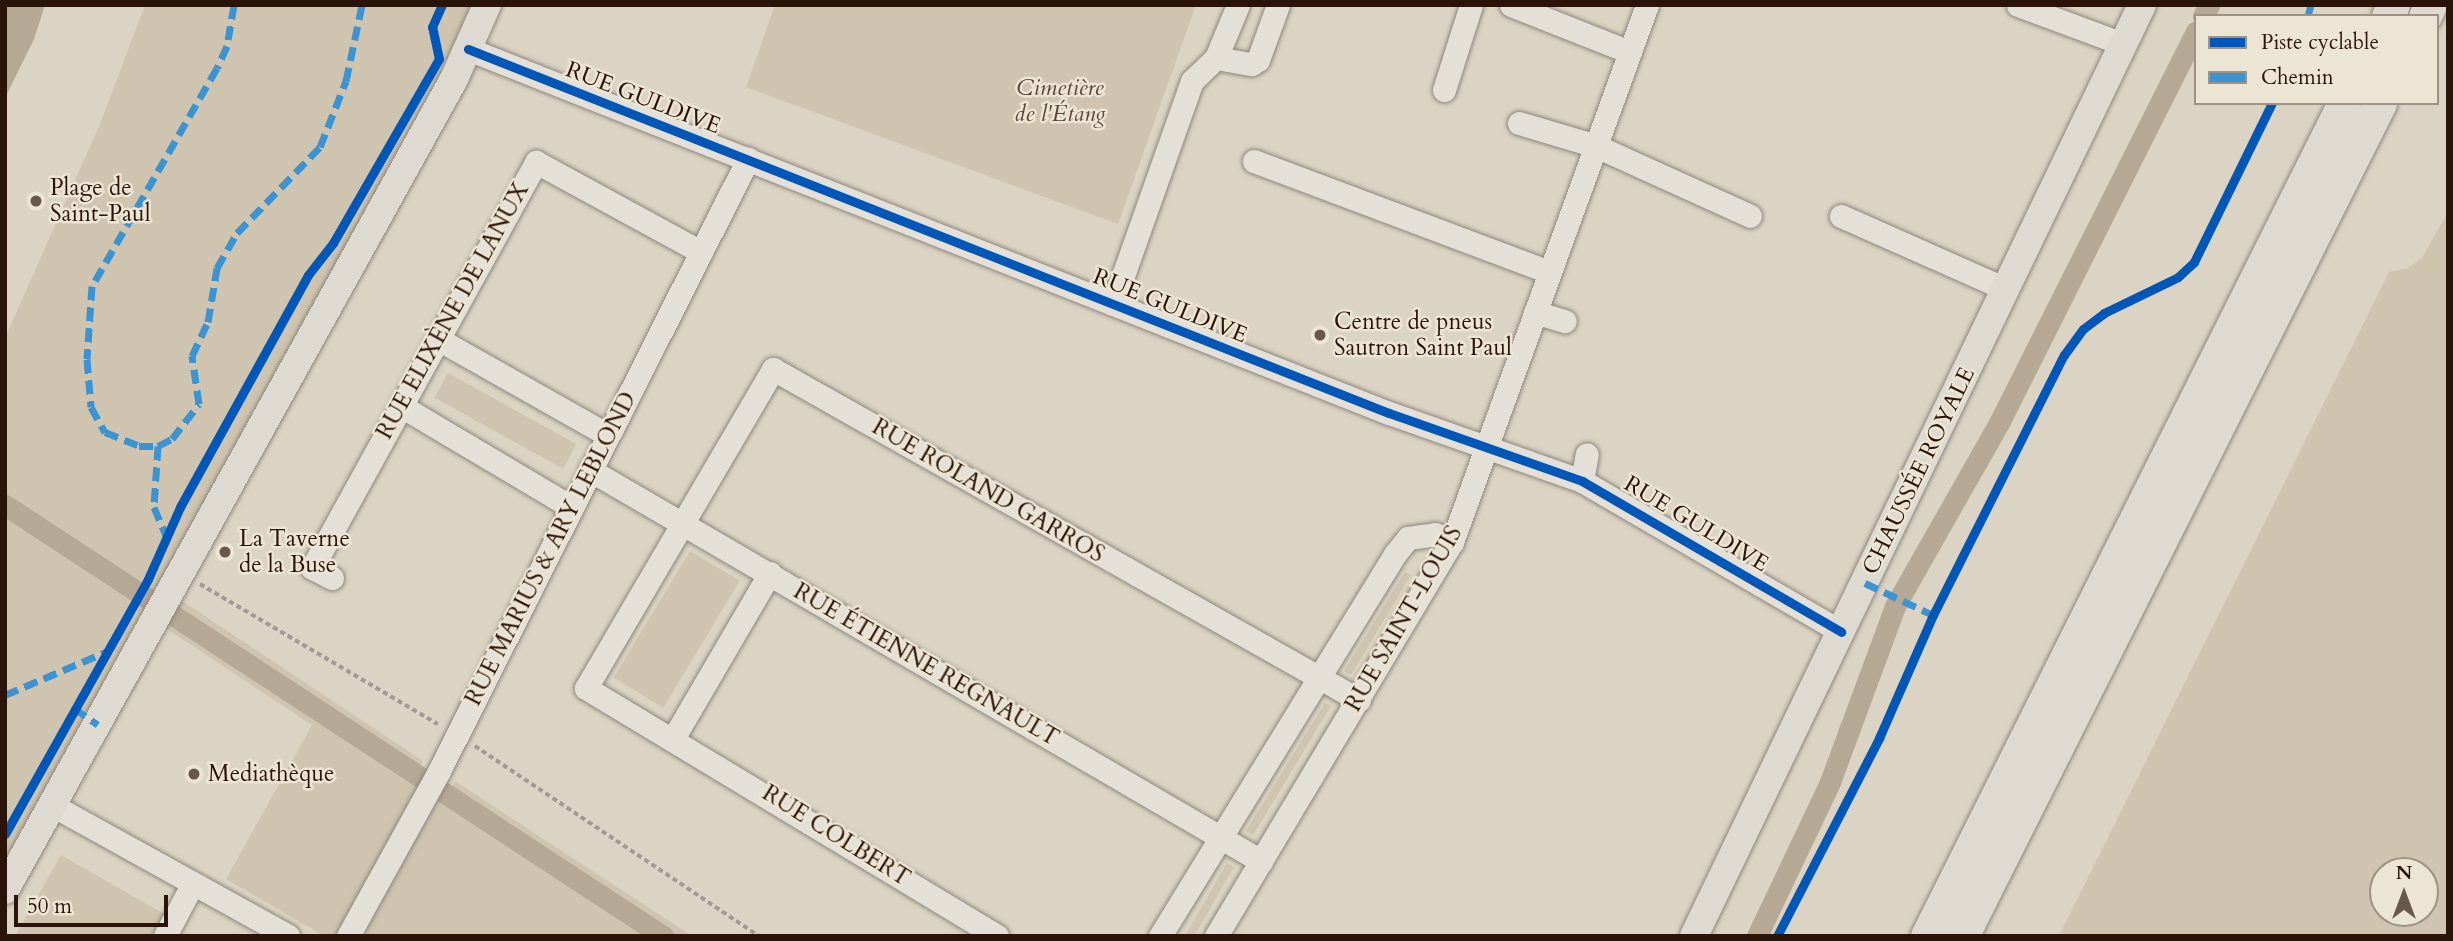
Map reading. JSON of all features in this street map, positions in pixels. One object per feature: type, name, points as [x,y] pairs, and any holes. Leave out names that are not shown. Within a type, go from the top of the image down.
[{"type":"highway","points":[[1927,936],[2343,105]]},
{"type":"highway","points":[[1962,936],[2379,105]]},
{"type":"main road","points":[[5,890],[468,50],[487,5]]},
{"type":"main road","name":"CHAUSSÉE ROYALE","points":[[1694,936],[2142,5]]},
{"type":"street","points":[[1113,304],[1192,80],[1216,58],[1238,5]]},
{"type":"street","points":[[1216,58],[1251,64],[1258,60],[1278,5]]},
{"type":"street","points":[[1444,90],[1471,5]]},
{"type":"street","points":[[1511,5],[1630,52]]},
{"type":"street","name":"RUE SAINT-LOUIS","points":[[1216,936],[1452,542],[1647,5]]},
{"type":"street","points":[[2018,5],[2123,44]]},
{"type":"street","name":"RUE GULDIVE","points":[[468,50],[1486,449],[1582,481],[1841,632]]},
{"type":"street","points":[[1518,124],[1596,146],[1750,216]]},
{"type":"street","name":"RUE MARIUS & ARY LEBLOND","points":[[348,936],[432,785],[748,159]]},
{"type":"street","points":[[1254,161],[1550,272]]},
{"type":"street","name":"RUE ELIXÈNE DE LANUX","points":[[332,578],[312,568],[536,162],[701,252]]},
{"type":"street","points":[[1841,216],[2006,289]]},
{"type":"street","points":[[1535,312],[1565,321]]},
{"type":"street","points":[[438,339],[608,435]]},
{"type":"street","name":"RUE ROLAND GARROS","points":[[682,521],[773,369],[1359,700]]},
{"type":"street","points":[[401,405],[571,507]]},
{"type":"street","points":[[1582,481],[1587,454]]},
{"type":"street","name":"RUE ÉTIENNE REGNAULT","points":[[590,470],[682,521],[1261,861]]},
{"type":"street","name":"RUE COLBERT","points":[[682,521],[586,688],[674,737],[998,936]]},
{"type":"street","points":[[1160,936],[1318,678],[1408,538],[1435,534],[1452,542]]},
{"type":"street","points":[[674,737],[770,573]]},
{"type":"street","points":[[52,805],[288,936]]},
{"type":"street","points":[[165,936],[192,885]]},
{"type":"green space","points":[[145,5],[481,5],[169,592],[423,761],[416,775],[447,795],[455,781],[692,936],[367,936],[363,911],[348,936],[324,936],[226,879],[312,725],[153,620],[5,890],[5,338],[100,124]]},
{"type":"green space","name":"Cimetière de l'Étang","points":[[775,5],[1196,5],[1118,224],[746,87]]},
{"type":"green space","points":[[2448,212],[2448,936],[2059,936],[2389,272],[2408,268],[2422,258]]},
{"type":"green space","points":[[448,373],[577,444],[563,469],[434,397]]},
{"type":"green space","points":[[690,551],[740,581],[663,708],[614,678]]},
{"type":"green space","points":[[1405,572],[1411,575],[1351,675],[1344,671]]},
{"type":"green space","points":[[1325,703],[1331,706],[1253,835],[1246,831]]},
{"type":"green space","points":[[61,855],[164,914],[151,936],[15,936]]},
{"type":"green space","points":[[1227,863],[1234,867],[1194,936],[1185,936]]},
{"type":"shaded area","points":[[5,5],[45,5],[34,39],[5,98]]},
{"type":"waterway","points":[[2204,14],[2209,5]]},
{"type":"waterway","points":[[1757,936],[1830,782],[1895,606],[2000,421],[2194,35]]},
{"type":"waterway","points":[[5,505],[663,936]]},
{"type":"marked path","points":[[234,5],[227,46],[217,68],[92,286],[87,359],[91,407],[105,432],[139,446],[158,446],[172,439],[199,404],[192,356],[208,322],[217,268],[237,233],[320,147],[346,81],[362,5]]},
{"type":"marked path","points":[[2309,14],[2311,5]]},
{"type":"marked path","points":[[158,446],[154,507],[167,538]]},
{"type":"marked path","points":[[1865,583],[1933,615]]},
{"type":"marked path","points":[[5,695],[106,652]]},
{"type":"marked path","points":[[74,708],[98,725]]},
{"type":"cycle path","points":[[5,834],[148,579],[180,507],[308,275],[333,243],[439,59],[432,27],[442,5]]},
{"type":"cycle path","points":[[468,49],[1389,413],[1582,481],[1841,632]]},
{"type":"cycle path","points":[[1777,936],[1879,738],[1933,615],[2064,355],[2083,329],[2104,313],[2178,277],[2194,262],[2271,105]]},
{"type":"place","name":"Plage de Saint-Paul","points":[[36,201]]},
{"type":"place","name":"Centre de pneus Sautron Saint Paul","points":[[1320,335]]},
{"type":"place","name":"La Taverne de la Buse","points":[[225,552]]},
{"type":"place","name":"Mediathèque","points":[[194,774]]}]
